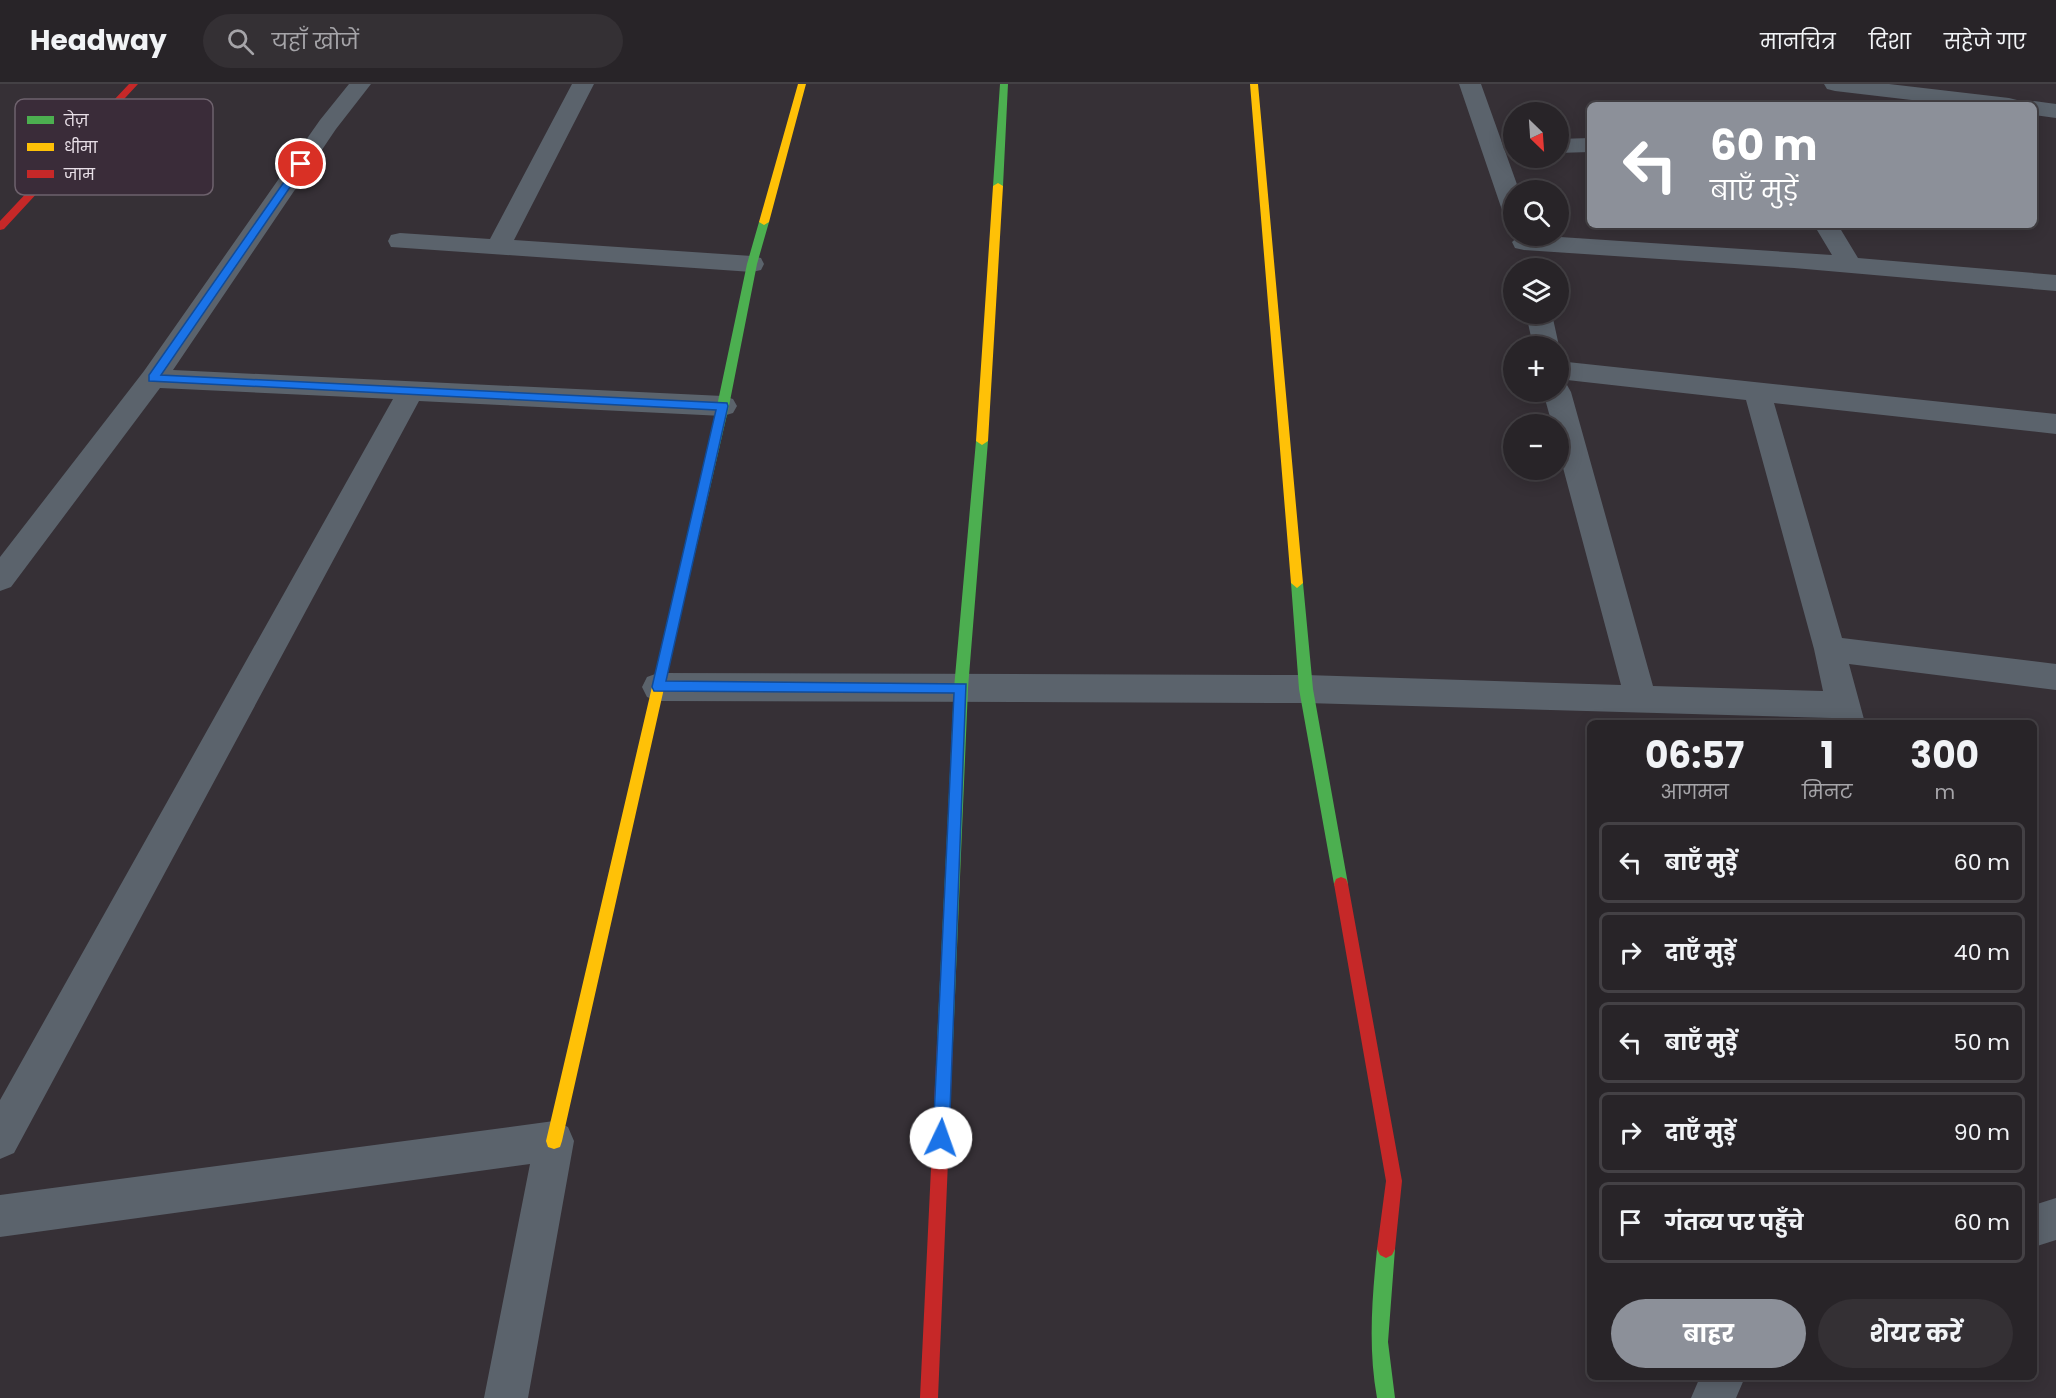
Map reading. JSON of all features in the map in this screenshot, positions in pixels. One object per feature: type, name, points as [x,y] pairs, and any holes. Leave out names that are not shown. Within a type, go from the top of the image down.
[{"type":"street","points":[[120,99],[134,84]]},
{"type":"street","points":[[4,567],[153,378],[328,125],[360,84]]},
{"type":"street","points":[[498,247],[583,84]]},
{"type":"street","points":[[506,1398],[554,1141],[723,406],[752,264],[802,84]]},
{"type":"street","points":[[929,1398],[961,688],[980,473],[1004,84]]},
{"type":"street","points":[[1254,84],[1306,690],[1394,1181],[1378,1313],[1379,1365],[1386,1398]]},
{"type":"street","points":[[1470,84],[1503,148]]},
{"type":"street","points":[[1835,84],[1960,102]]},
{"type":"street","points":[[2037,108],[2056,111]]},
{"type":"street","points":[[1569,146],[1587,145]]},
{"type":"street","points":[[0,227],[30,195]]},
{"type":"street","points":[[1828,228],[1851,266]]},
{"type":"street","points":[[400,241],[752,264]]},
{"type":"street","points":[[1569,243],[2056,283]]},
{"type":"street","points":[[1569,371],[2056,424]]},
{"type":"street","points":[[153,378],[723,406]]},
{"type":"street","points":[[0,1139],[412,389]]},
{"type":"street","points":[[658,687],[1306,690],[1641,700],[1845,714],[1830,649],[1757,391]]},
{"type":"street","points":[[1560,402],[1641,700]]},
{"type":"street","points":[[1830,649],[2056,677]]},
{"type":"street","points":[[0,1216],[554,1141]]},
{"type":"street","points":[[2037,1225],[2056,1219]]},
{"type":"street","points":[[1713,1398],[1722,1380]]},
{"type":"traffic: fast","points":[[998,186],[1004,84]]},
{"type":"traffic: fast","points":[[668,644],[723,406],[752,264],[764,222]]},
{"type":"traffic: fast","points":[[945,1043],[961,688],[982,441]]},
{"type":"traffic: fast","points":[[1297,583],[1306,689],[1341,884]]},
{"type":"traffic: fast","points":[[1386,1249],[1380,1305],[1381,1360],[1386,1398]]},
{"type":"traffic: slow","points":[[764,222],[802,84]]},
{"type":"traffic: slow","points":[[1254,84],[1297,583]]},
{"type":"traffic: slow","points":[[982,441],[998,186]]},
{"type":"traffic: slow","points":[[554,1141],[668,644]]},
{"type":"traffic: jam","points":[[120,99],[134,84]]},
{"type":"traffic: jam","points":[[0,227],[30,195]]},
{"type":"traffic: jam","points":[[1341,884],[1394,1181],[1386,1249]]},
{"type":"traffic: jam","points":[[929,1398],[945,1043]]},
{"type":"route","points":[[301,164],[153,378],[723,406],[658,687],[961,688],[941,1138]]}]
